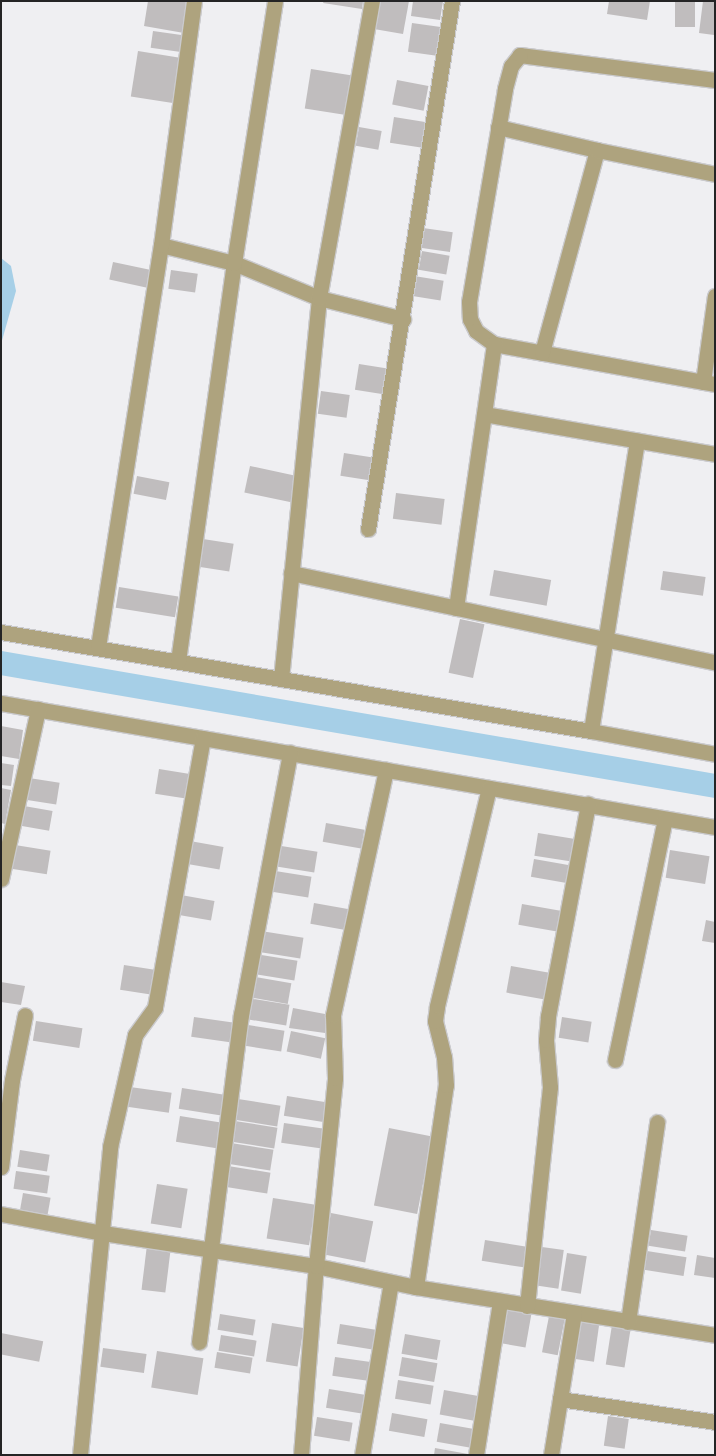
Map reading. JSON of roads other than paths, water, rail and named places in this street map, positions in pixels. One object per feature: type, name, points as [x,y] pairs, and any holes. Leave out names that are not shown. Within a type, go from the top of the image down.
[{"type":"street","points":[[98,646],[162,245],[194,1]]},
{"type":"street","points":[[178,661],[234,263],[275,1]]},
{"type":"street","points":[[281,678],[319,298],[372,1]]},
{"type":"street","points":[[368,529],[452,1]]},
{"type":"street","points":[[715,80],[520,55],[511,66],[498,128],[469,302],[470,319],[476,331],[494,344],[709,383],[715,296]]},
{"type":"street","points":[[498,128],[715,174]]},
{"type":"street","points":[[542,353],[597,150]]},
{"type":"street","points":[[162,245],[234,263],[319,298],[402,319]]},
{"type":"street","points":[[456,608],[494,344]]},
{"type":"street","points":[[484,414],[715,454]]},
{"type":"street","points":[[591,731],[637,441]]},
{"type":"street","points":[[291,573],[715,662]]},
{"type":"street","points":[[1,632],[98,646],[715,754]]},
{"type":"street","points":[[1,703],[715,827]]},
{"type":"street","points":[[1,879],[38,709]]},
{"type":"street","points":[[80,1455],[110,1147],[135,1035],[155,1007],[203,738]]},
{"type":"street","points":[[198,1342],[241,1015],[290,753]]},
{"type":"street","points":[[302,1455],[316,1266],[335,1078],[333,1015],[386,770]]},
{"type":"street","points":[[416,1288],[446,1084],[444,1057],[436,1021],[437,1006],[489,788]]},
{"type":"street","points":[[527,1306],[550,1086],[546,1040],[548,1016],[588,804]]},
{"type":"street","points":[[615,1060],[665,818]]},
{"type":"street","points":[[1,1167],[12,1080],[25,1014]]},
{"type":"street","points":[[628,1322],[657,1122]]},
{"type":"street","points":[[1,1214],[103,1233],[316,1266],[416,1288],[715,1336]]},
{"type":"street","points":[[362,1455],[392,1282]]},
{"type":"street","points":[[476,1455],[500,1302]]},
{"type":"street","points":[[551,1455],[574,1313]]},
{"type":"street","points":[[560,1399],[715,1422]]},
{"type":"water","points":[[1,258],[11,266],[16,291],[1,344]]},
{"type":"waterway","points":[[1,663],[715,786]]}]
